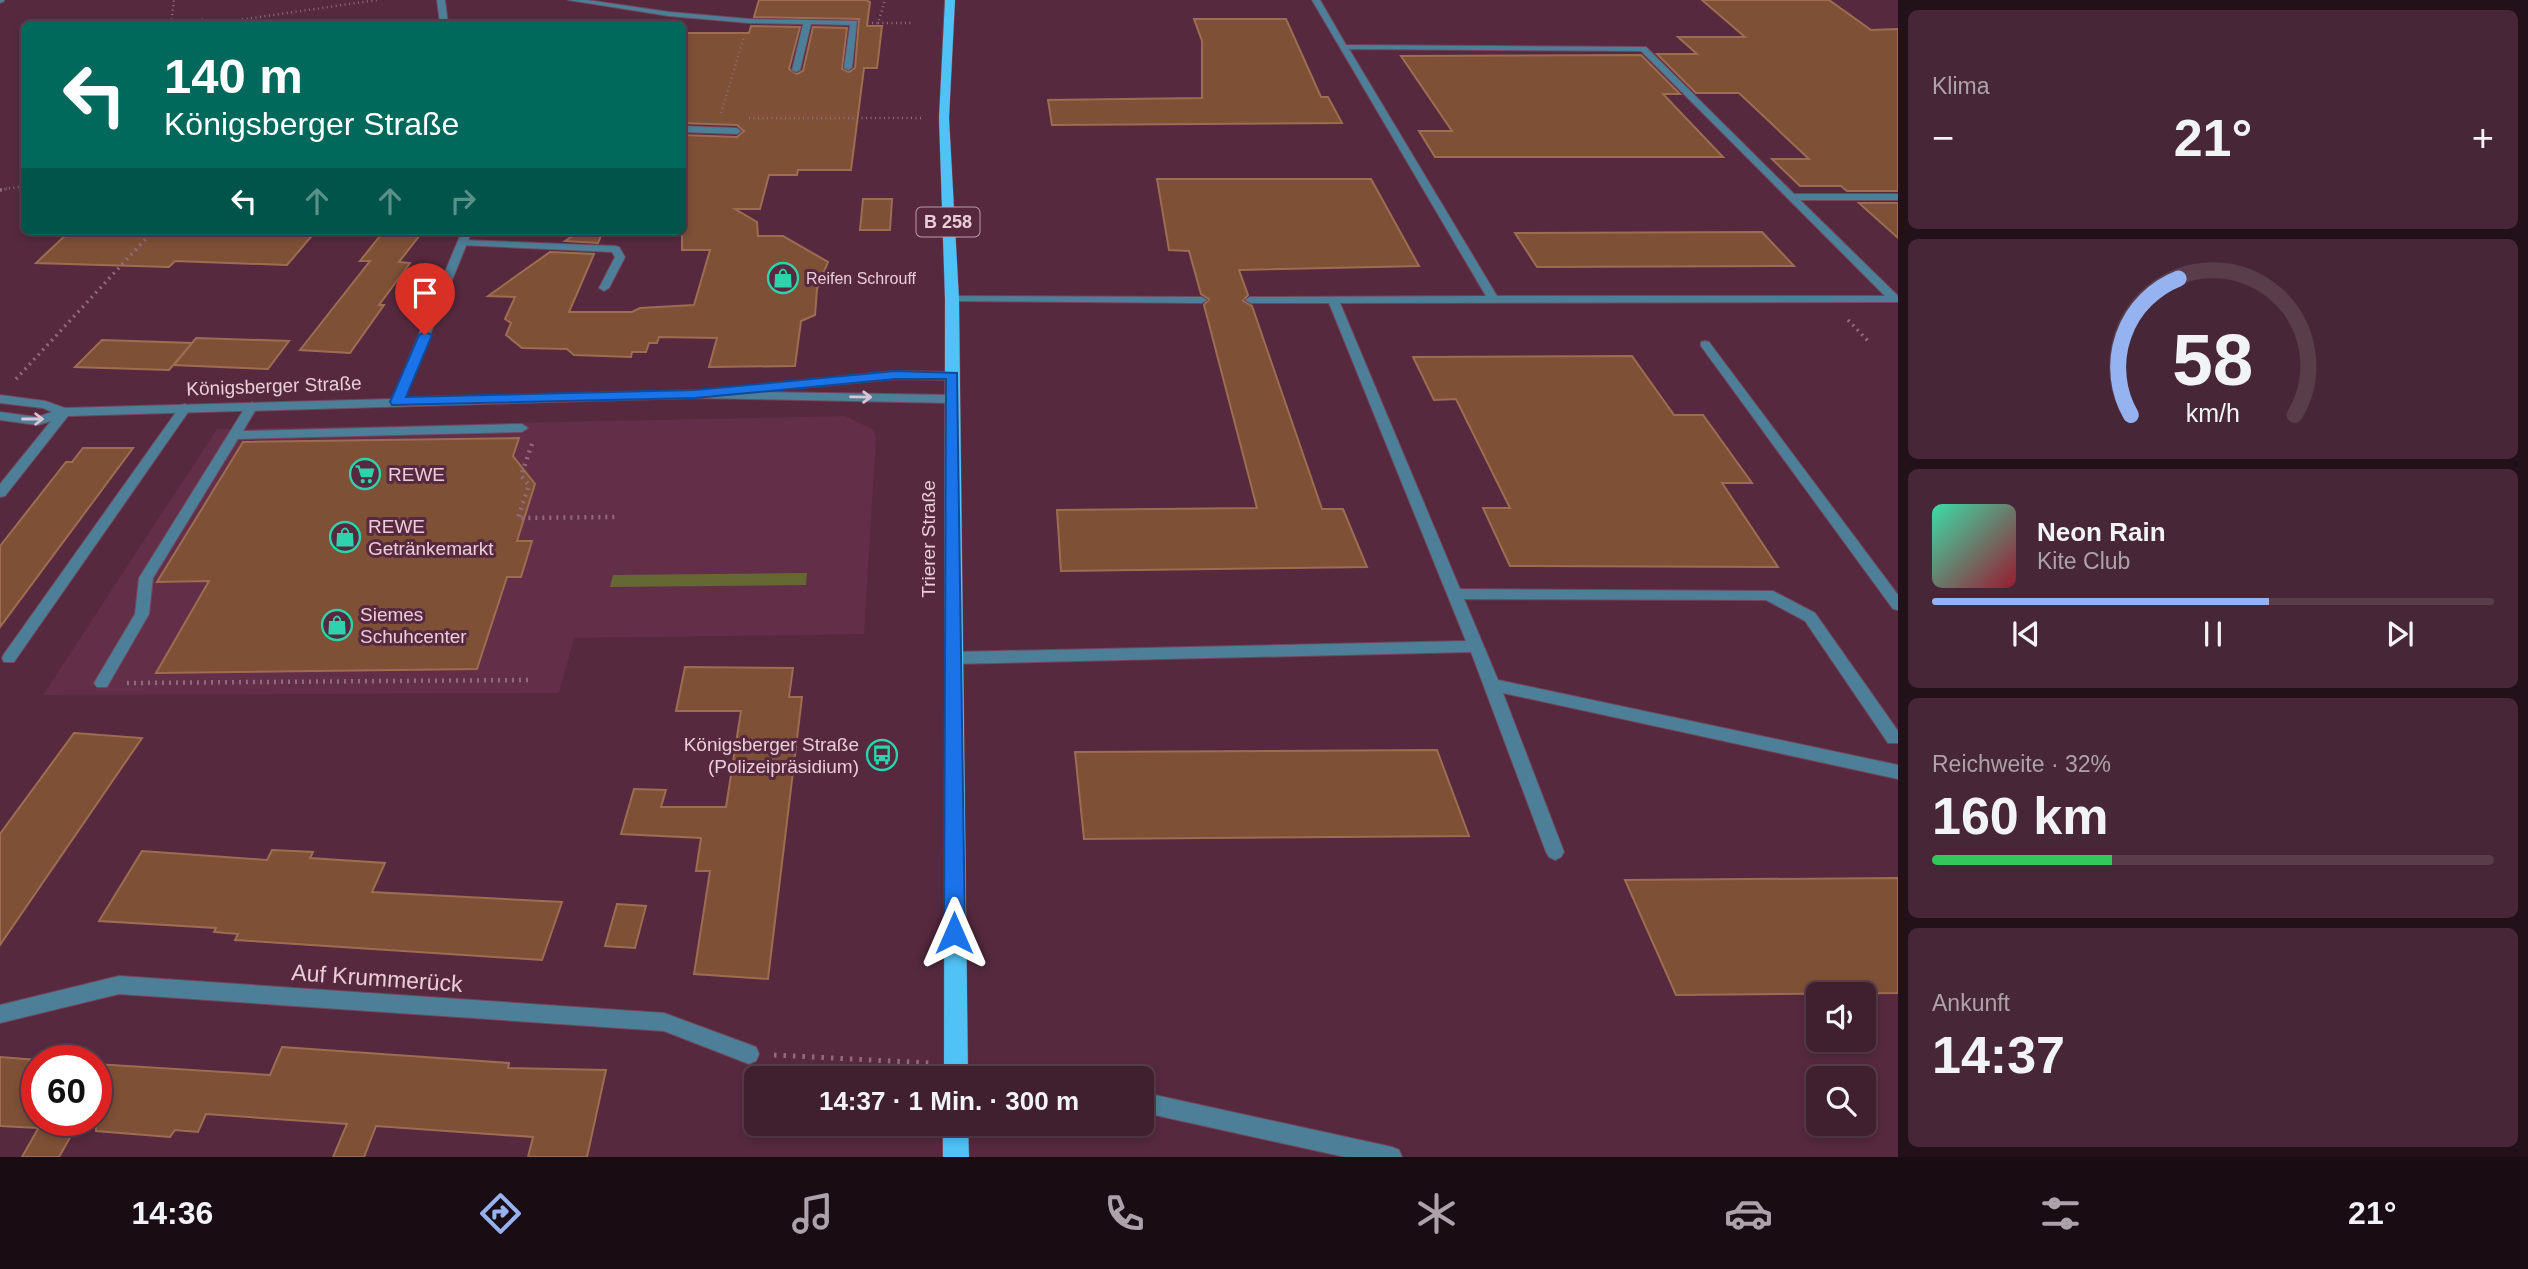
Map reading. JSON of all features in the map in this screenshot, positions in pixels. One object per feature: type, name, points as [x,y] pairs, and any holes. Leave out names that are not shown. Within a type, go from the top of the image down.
[{"type":"main road","name":"Trierer Straße","points":[[950,0],[944,118],[952,299],[956,1066]]},
{"type":"main road","points":[[956,1136],[956,1157]]},
{"type":"street","points":[[444,21],[441,0],[450,0]]},
{"type":"street","points":[[572,0],[668,14],[749,21],[854,23],[848,68]]},
{"type":"street","points":[[1316,0],[1494,301]]},
{"type":"street","points":[[796,69],[807,23]]},
{"type":"street","points":[[1344,47],[1643,49],[1896,299]]},
{"type":"street","points":[[686,129],[737,131]]},
{"type":"street","points":[[1791,197],[1898,197]]},
{"type":"street","points":[[397,402],[466,237],[615,249],[620,257],[604,288]]},
{"type":"street","points":[[952,299],[1202,300]]},
{"type":"street","points":[[1250,300],[1896,299]]},
{"type":"street","points":[[1334,301],[1492,685],[1555,852]]},
{"type":"street","points":[[1705,344],[1898,605]]},
{"type":"street","name":"Königsberger Straße","points":[[695,394],[895,375],[952,376]]},
{"type":"street","name":"Königsberger Straße","points":[[0,416],[38,421],[64,412],[695,394],[952,399]]},
{"type":"street","name":"Königsberger Straße","points":[[0,399],[45,405],[64,412]]},
{"type":"street","points":[[102,683],[142,614],[146,578],[252,406]]},
{"type":"street","points":[[9,657],[185,408]]},
{"type":"street","points":[[0,493],[64,412]]},
{"type":"street","points":[[234,435],[522,428]]},
{"type":"street","points":[[1453,594],[1768,595],[1810,617],[1897,742]]},
{"type":"street","points":[[953,658],[1475,646]]},
{"type":"street","points":[[1492,685],[1898,772]]},
{"type":"street","name":"Auf Krummerück","points":[[0,1014],[119,985],[664,1022],[748,1054]]},
{"type":"street","points":[[1154,1105],[1392,1157]]},
{"type":"path","points":[[171,21],[174,0]]},
{"type":"path","points":[[232,21],[377,0]]},
{"type":"path","points":[[196,21],[205,19]]},
{"type":"path","points":[[720,117],[749,21]]},
{"type":"path","points":[[878,23],[913,23]]},
{"type":"path","points":[[745,118],[944,118]]},
{"type":"path","points":[[0,190],[21,186]]},
{"type":"path","points":[[9,386],[149,235]]},
{"type":"path","points":[[536,433],[521,476],[529,485],[518,518],[615,517]]},
{"type":"path","points":[[102,683],[529,680]]},
{"type":"path","points":[[748,1054],[879,1066]]},
{"type":"shaded area","points":[[845,416],[874,430],[876,438],[864,634],[574,638],[559,693],[43,695],[217,429]]},
{"type":"green space","points":[[807,573],[806,585],[610,587],[613,575]]},
{"type":"building","points":[[759,0],[866,0],[870,2],[867,26],[882,26],[877,68],[864,68],[851,170],[798,170],[797,175],[769,175],[760,209],[735,209],[757,222],[758,236],[783,236],[828,262],[817,289],[815,315],[801,321],[795,366],[709,367],[717,338],[659,337],[657,343],[649,343],[646,352],[632,352],[631,357],[574,355],[567,349],[522,348],[506,335],[511,323],[505,319],[515,297],[488,296],[550,252],[594,254],[569,312],[632,312],[640,308],[694,305],[710,250],[682,250],[682,235],[686,235],[686,135],[737,137],[744,131],[737,125],[686,123],[686,33],[749,33],[751,26],[800,27],[789,69],[797,74],[803,71],[813,27],[847,28],[842,69],[849,72],[855,68],[859,19],[754,17]]},
{"type":"building","points":[[1702,0],[1829,0],[1871,30],[1898,29],[1898,191],[1847,191],[1841,186],[1800,186],[1772,159],[1809,159],[1739,93],[1696,93],[1657,54],[1697,54],[1678,37],[1745,37]]},
{"type":"building","points":[[1194,19],[1286,19],[1321,97],[1328,97],[1342,123],[1052,125],[1048,100],[1202,98],[1202,41]]},
{"type":"building","points":[[1641,55],[1680,94],[1663,94],[1723,157],[1435,157],[1419,131],[1452,131],[1401,56]]},
{"type":"building","points":[[1157,179],[1371,179],[1419,266],[1239,270],[1248,295],[1243,301],[1252,306],[1322,509],[1343,509],[1367,567],[1061,571],[1057,510],[1257,508],[1204,305],[1209,299],[1201,294],[1189,251],[1169,250]]},
{"type":"building","points":[[863,199],[892,199],[890,230],[860,230]]},
{"type":"building","points":[[1859,203],[1898,203],[1898,238]]},
{"type":"building","points":[[1762,232],[1794,266],[1537,267],[1515,233]]},
{"type":"building","points":[[66,235],[313,235],[287,265],[175,261],[169,267],[36,263]]},
{"type":"building","points":[[381,235],[420,235],[399,262],[410,263],[379,305],[384,305],[350,353],[300,350],[370,261],[360,261]]},
{"type":"building","points":[[574,235],[601,235],[598,243],[565,241]]},
{"type":"building","points":[[196,338],[289,341],[268,369],[174,365]]},
{"type":"building","points":[[102,340],[192,343],[169,370],[75,367]]},
{"type":"building","points":[[1632,356],[1674,415],[1703,415],[1752,483],[1722,483],[1778,567],[1510,566],[1483,508],[1510,508],[1456,399],[1434,400],[1413,357]]},
{"type":"building","points":[[519,438],[513,456],[535,484],[517,541],[532,541],[521,577],[507,577],[477,669],[156,673],[209,581],[157,582],[243,442]]},
{"type":"building","points":[[83,448],[133,448],[0,627],[0,546],[66,462],[72,462]]},
{"type":"building","points":[[685,667],[793,668],[789,697],[802,697],[768,979],[694,974],[710,871],[696,871],[701,838],[621,834],[634,789],[666,790],[661,807],[726,807],[741,711],[676,711]]},
{"type":"building","points":[[74,733],[142,738],[0,945],[0,834]]},
{"type":"building","points":[[1437,750],[1469,836],[1084,839],[1075,752]]},
{"type":"building","points":[[272,850],[313,852],[310,858],[385,863],[372,892],[562,902],[542,960],[235,940],[238,934],[214,932],[216,928],[99,921],[142,851],[267,860]]},
{"type":"building","points":[[1898,878],[1898,993],[1876,993],[1876,982],[1806,982],[1806,994],[1676,995],[1625,880]]},
{"type":"building","points":[[617,904],[646,906],[635,948],[605,946]]},
{"type":"building","points":[[282,1047],[509,1063],[508,1068],[606,1070],[587,1157],[528,1157],[533,1137],[376,1126],[364,1157],[333,1157],[347,1124],[206,1114],[198,1132],[175,1130],[170,1137],[112,1132],[112,1065],[270,1075]]},
{"type":"building","points":[[0,1057],[21,1059],[21,1127],[0,1126]]},
{"type":"building","points":[[34,1136],[71,1136],[59,1157],[22,1157]]},
{"type":"place","name":"Reifen Schrouff","points":[[783,278]]},
{"type":"place","name":"REWE","points":[[365,474]]},
{"type":"place","name":"REWE Getränkemarkt","points":[[345,537]]},
{"type":"place","name":"Siemes Schuhcenter","points":[[337,625]]},
{"type":"place","name":"Königsberger Straße (Polizeipräsidium)","points":[[882,755]]},
{"type":"route","points":[[425,335],[397,402],[695,394],[862,377],[952,376],[954,933]]}]
